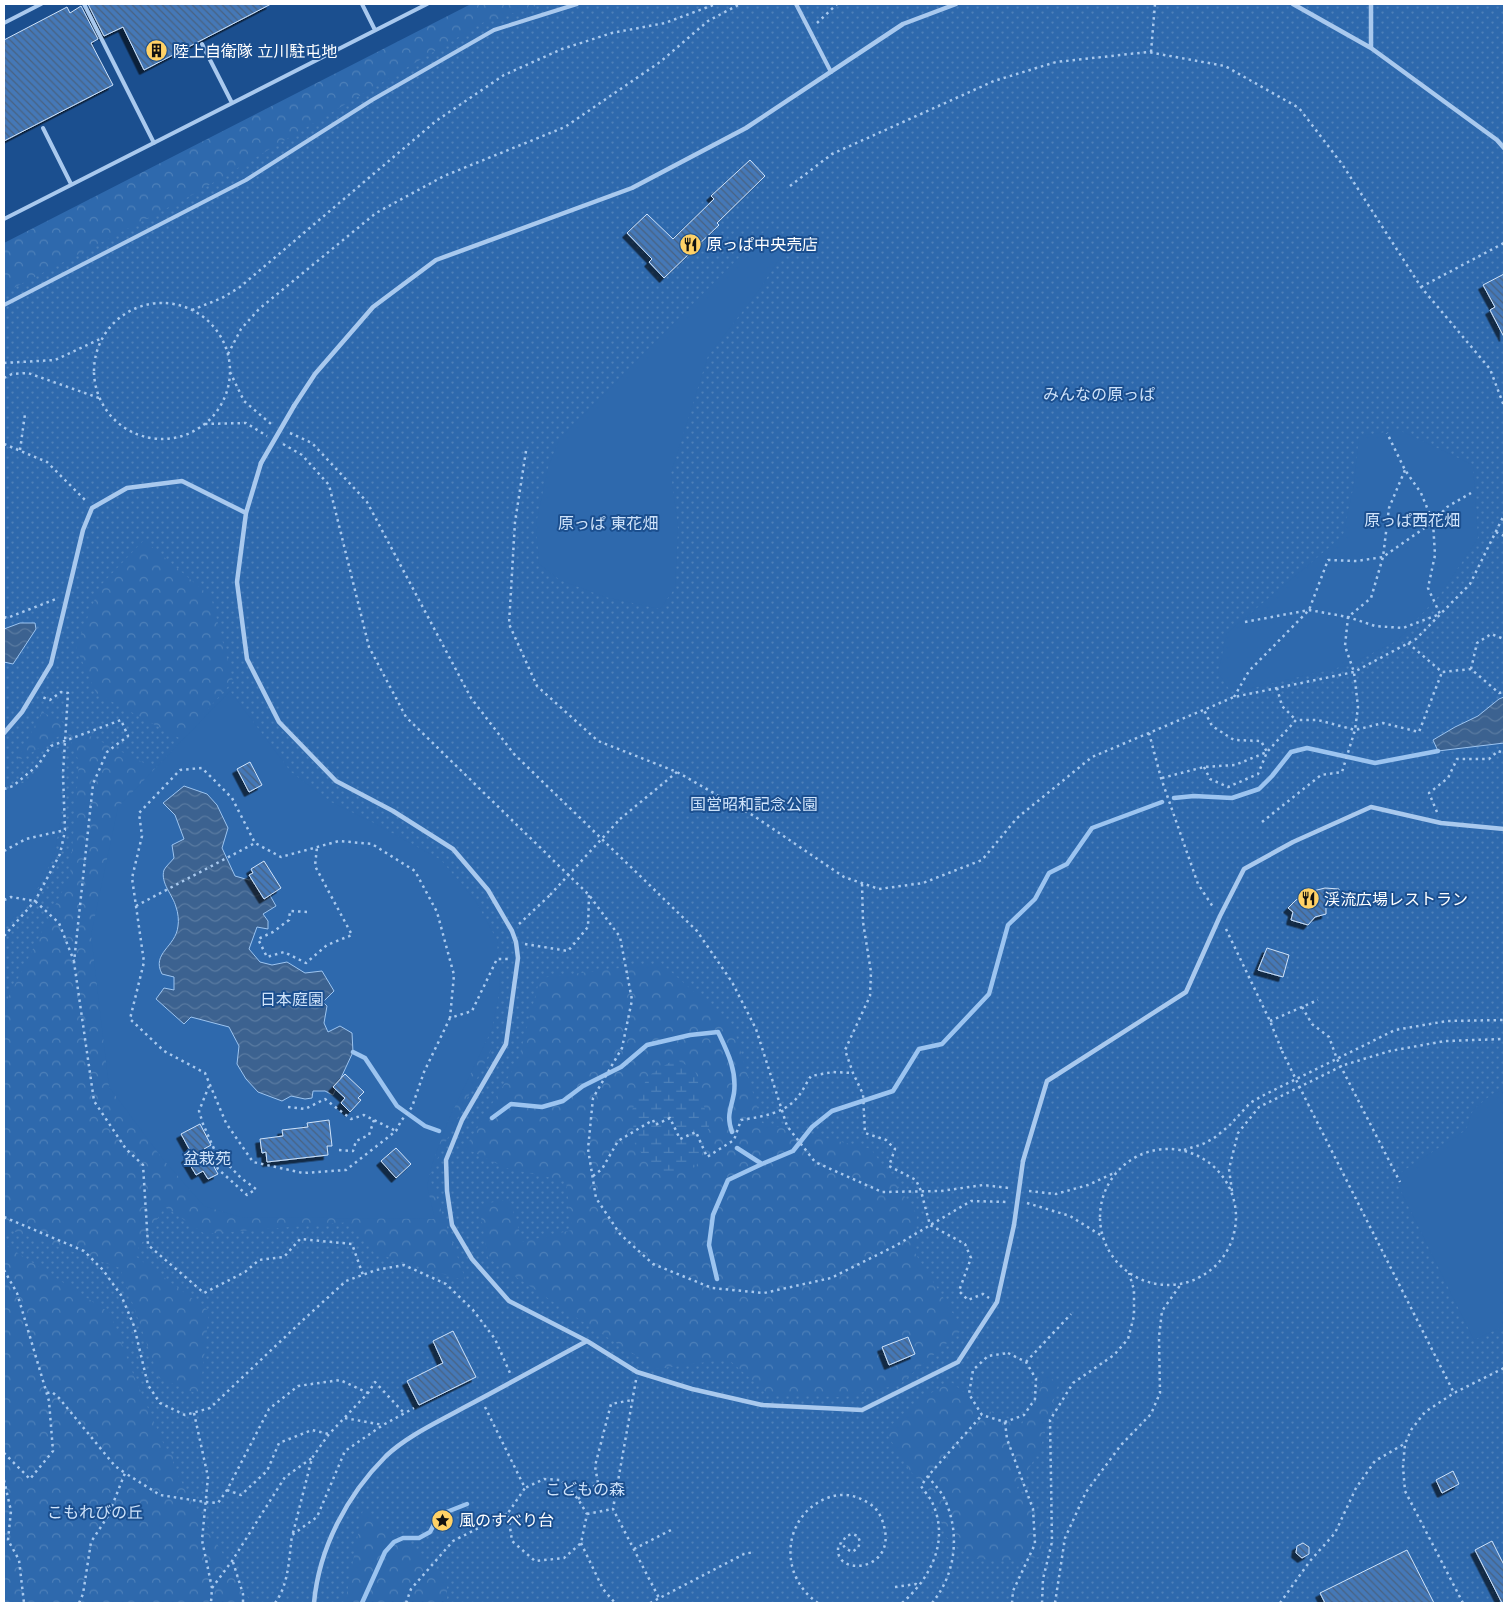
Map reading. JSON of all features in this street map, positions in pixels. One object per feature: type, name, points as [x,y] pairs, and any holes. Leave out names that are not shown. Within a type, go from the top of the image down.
[{"type":"street","points":[[956,4],[903,24],[746,128],[632,188],[436,260],[373,307],[315,374],[294,406],[262,463],[246,513],[237,582],[247,660],[279,722],[336,781],[392,811],[453,849],[488,890],[512,930],[516,942],[518,958],[506,1044],[462,1120],[446,1160],[447,1191],[452,1225],[472,1259],[509,1300],[587,1341],[638,1372],[692,1390],[762,1405],[862,1410],[958,1362],[997,1302],[1014,1225],[1023,1161],[1047,1081],[1186,992],[1220,916],[1244,869],[1293,842],[1371,807],[1441,823],[1504,830]]},
{"type":"street","points":[[1293,4],[1371,48],[1497,140],[1504,148]]},
{"type":"street","points":[[1371,4],[1371,48]]},
{"type":"street","points":[[4,733],[22,712],[51,664],[82,530],[92,508],[127,488],[182,481],[246,513]]},
{"type":"street","points":[[314,1603],[316,1583],[327,1545],[351,1497],[387,1455],[421,1431],[587,1341]]},
{"type":"lane","points":[[4,23],[41,4]]},
{"type":"lane","points":[[84,4],[154,143]]},
{"type":"lane","points":[[362,4],[375,30]]},
{"type":"lane","points":[[4,219],[427,4]]},
{"type":"lane","points":[[4,305],[246,180],[372,100],[494,30],[577,4]]},
{"type":"lane","points":[[796,4],[831,72]]},
{"type":"lane","points":[[202,44],[232,103]]},
{"type":"lane","points":[[43,128],[71,184]]},
{"type":"path","points":[[192,310],[222,298],[240,287],[436,121],[504,75],[562,49],[612,33],[665,23],[716,4]]},
{"type":"path","points":[[228,354],[240,329],[259,309],[376,213],[444,176],[565,127],[660,62],[708,21],[740,4]]},
{"type":"path","points":[[809,32],[837,4]]},
{"type":"path","points":[[1151,52],[1155,4]]},
{"type":"path","points":[[790,186],[832,154],[994,81],[1056,62],[1151,52],[1225,66],[1299,108],[1342,164],[1421,287],[1490,369],[1504,406]]},
{"type":"path","points":[[1421,287],[1504,243]]},
{"type":"path","points":[[162,303],[192,310],[215,328],[228,354],[229,382],[223,401],[215,414],[192,433],[177,438],[156,439],[131,432],[110,415],[99,398],[94,372],[96,354],[102,338],[119,318],[141,306],[162,303]]},
{"type":"path","points":[[4,363],[55,360],[102,338]]},
{"type":"path","points":[[230,372],[244,401],[273,426]]},
{"type":"path","points":[[4,378],[12,374],[28,374],[99,398]]},
{"type":"path","points":[[20,450],[25,414]]},
{"type":"path","points":[[205,424],[246,423],[270,437]]},
{"type":"path","points":[[289,433],[312,443],[367,502],[471,698],[514,754],[697,930],[732,982],[756,1029],[787,1126],[815,1162],[882,1192],[941,1191],[983,1185],[1010,1188]]},
{"type":"path","points":[[1387,433],[1405,470],[1421,493],[1433,522],[1436,555],[1428,588],[1440,614]]},
{"type":"path","points":[[278,441],[302,455],[329,485],[369,647],[406,717],[589,895],[620,937],[632,1000],[622,1048],[593,1098],[588,1150],[596,1198],[620,1234],[653,1264],[712,1288],[764,1292],[831,1278],[895,1246],[971,1201],[1017,1202]]},
{"type":"path","points":[[4,444],[47,462],[92,508]]},
{"type":"path","points":[[526,450],[515,522],[509,624],[536,686],[598,741],[678,772],[754,816],[844,878],[879,889],[923,882],[982,860],[1017,818],[1092,757],[1234,697],[1354,672],[1416,639],[1470,584],[1504,515]]},
{"type":"path","points":[[1262,822],[1321,775],[1342,772],[1354,730],[1358,707],[1354,672],[1345,646],[1348,617],[1371,598],[1383,557],[1388,508],[1405,470]]},
{"type":"path","points":[[1234,697],[1250,671],[1309,610],[1328,560],[1357,561],[1383,557],[1433,522],[1447,506],[1471,493]]},
{"type":"path","points":[[1496,532],[1504,536]]},
{"type":"path","points":[[4,617],[7,618],[67,594]]},
{"type":"path","points":[[1245,622],[1309,610],[1348,617],[1375,626],[1403,628],[1440,614]]},
{"type":"path","points":[[1471,669],[1477,643],[1491,634],[1504,639]]},
{"type":"path","points":[[1408,643],[1442,672],[1471,669],[1500,693],[1504,692]]},
{"type":"path","points":[[1277,688],[1282,706],[1296,720],[1318,720],[1354,730],[1383,723],[1419,732],[1442,672]]},
{"type":"path","points":[[4,936],[35,901],[60,854],[66,830],[64,742],[68,693],[61,692],[50,700],[34,693]]},
{"type":"path","points":[[1204,710],[1212,726],[1234,740],[1261,741],[1267,752]]},
{"type":"path","points":[[4,789],[14,786],[38,765],[50,746],[121,720],[128,736],[107,752],[93,784],[74,962]]},
{"type":"path","points":[[1204,767],[1210,779],[1228,787],[1258,774],[1267,752],[1296,720]]},
{"type":"path","points":[[1149,733],[1162,778],[1198,884],[1220,916],[1270,1021],[1282,1051],[1454,1393]]},
{"type":"path","points":[[1441,823],[1429,793],[1448,778],[1457,759],[1489,759],[1498,751],[1504,753]]},
{"type":"path","points":[[1162,778],[1204,767],[1235,765],[1267,752]]},
{"type":"path","points":[[202,768],[232,798],[255,843],[282,857],[339,841],[372,844],[415,871],[437,912],[454,975],[450,1018],[424,1072],[412,1107],[396,1131],[346,1170],[303,1173],[253,1162],[226,1123],[205,1073],[164,1051],[130,1019],[144,962],[132,878],[142,836],[139,813],[180,770],[202,768]]},
{"type":"path","points":[[512,930],[550,895],[620,819],[678,772]]},
{"type":"path","points":[[4,851],[26,838],[66,830]]},
{"type":"path","points":[[136,906],[255,843]]},
{"type":"path","points":[[307,912],[290,911],[289,920],[273,932],[258,939],[267,957],[284,952],[306,963],[327,945],[352,936],[315,866],[317,847]]},
{"type":"path","points":[[862,883],[863,922],[872,972],[870,996],[845,1050],[863,1094],[865,1133],[886,1140],[895,1148],[890,1166],[916,1180],[921,1191],[930,1225],[965,1244],[971,1258],[959,1292],[968,1300],[983,1294],[997,1302]]},
{"type":"path","points":[[516,942],[568,951],[588,926],[589,895]]},
{"type":"path","points":[[4,900],[11,897],[35,901],[59,923],[74,962],[94,1101],[126,1150],[143,1166],[148,1245],[204,1293],[245,1272],[259,1260],[284,1257],[300,1239],[352,1244],[363,1275]]},
{"type":"path","points":[[450,1018],[472,1011],[497,960],[518,958]]},
{"type":"path","points":[[1270,1021],[1318,1000]]},
{"type":"path","points":[[1302,1007],[1312,1024],[1329,1037],[1337,1059],[1400,1182]]},
{"type":"path","points":[[1182,1150],[1203,1144],[1214,1138],[1229,1126],[1250,1103],[1395,1030],[1447,1021],[1504,1020]]},
{"type":"path","points":[[1116,1172],[1105,1189],[1100,1209],[1102,1236],[1108,1250],[1128,1272],[1148,1282],[1165,1285],[1182,1284],[1194,1280],[1205,1274],[1224,1256],[1232,1239],[1236,1220],[1229,1169],[1238,1133],[1260,1107],[1341,1067],[1390,1051],[1445,1041],[1504,1039]]},
{"type":"path","points":[[593,1176],[602,1169],[618,1141],[652,1120],[655,1125],[670,1118],[680,1140],[696,1132],[707,1157],[734,1140],[741,1120],[760,1117],[782,1110],[796,1100],[811,1076],[833,1072],[853,1073]]},
{"type":"path","points":[[210,1084],[200,1111],[203,1124],[214,1150],[241,1178],[256,1189],[247,1195],[218,1169],[210,1154],[214,1150]]},
{"type":"path","points":[[288,1107],[305,1109],[325,1099],[351,1119],[364,1115],[396,1131]]},
{"type":"path","points":[[339,1150],[353,1151],[356,1141],[369,1135],[374,1120]]},
{"type":"path","points":[[1029,1191],[1056,1194],[1088,1185],[1116,1172],[1135,1156],[1170,1148],[1195,1154],[1208,1161],[1218,1170],[1232,1194]]},
{"type":"path","points":[[1026,1202],[1070,1216],[1102,1236]]},
{"type":"path","points":[[4,1217],[84,1251],[103,1270],[122,1295],[134,1326],[148,1385],[160,1403],[185,1415],[210,1408],[346,1282],[376,1270],[404,1265],[446,1284],[474,1310],[495,1338],[514,1381]]},
{"type":"path","points":[[4,1270],[17,1293],[50,1400],[53,1451],[30,1479],[4,1453]]},
{"type":"path","points":[[1042,1603],[1043,1578],[1052,1542],[1050,1420],[1073,1383],[1114,1355],[1128,1339],[1134,1316],[1134,1290],[1128,1272]]},
{"type":"path","points":[[1055,1603],[1065,1538],[1086,1492],[1121,1445],[1151,1414],[1160,1393],[1159,1337],[1162,1311],[1182,1284]]},
{"type":"path","points":[[1026,1362],[1071,1314]]},
{"type":"path","points":[[1008,1353],[1026,1362],[1036,1379],[1035,1399],[1024,1415],[1005,1422],[982,1415],[969,1394],[973,1370],[988,1356],[1008,1353]]},
{"type":"path","points":[[1463,1603],[1405,1491],[1403,1467],[1405,1444],[1411,1430],[1425,1412],[1454,1393],[1504,1368]]},
{"type":"path","points":[[638,1372],[613,1509],[659,1598]]},
{"type":"path","points":[[47,1393],[52,1392],[59,1398],[115,1466],[125,1473],[160,1495],[205,1502],[218,1502],[227,1490],[269,1409],[298,1386],[340,1380],[368,1392]]},
{"type":"path","points":[[212,1588],[232,1562],[285,1477],[312,1458],[329,1434],[375,1382],[404,1413]]},
{"type":"path","points":[[481,1398],[525,1488]]},
{"type":"path","points":[[578,1498],[598,1483],[595,1466],[611,1404],[632,1400]]},
{"type":"path","points":[[292,1534],[318,1516],[345,1451],[383,1425],[414,1408]]},
{"type":"path","points":[[194,1413],[208,1477],[202,1540],[212,1588],[211,1603]]},
{"type":"path","points":[[902,1603],[920,1586],[931,1568],[936,1554],[939,1529],[932,1502],[921,1486],[982,1415]]},
{"type":"path","points":[[345,1418],[383,1425]]},
{"type":"path","points":[[1005,1422],[1007,1439],[1033,1509],[1034,1527],[1034,1544],[1013,1591],[1012,1603]]},
{"type":"path","points":[[227,1490],[241,1494],[267,1471],[279,1443],[312,1430],[329,1434]]},
{"type":"path","points":[[1280,1603],[1310,1561],[1335,1533],[1356,1488],[1375,1461],[1405,1444]]},
{"type":"path","points":[[275,1603],[283,1593],[292,1534],[312,1458]]},
{"type":"path","points":[[79,1603],[83,1594],[91,1542],[108,1516],[125,1473]]},
{"type":"path","points":[[928,1476],[941,1493],[950,1510],[954,1526],[954,1559],[948,1578],[932,1603]]},
{"type":"path","points":[[406,1603],[412,1589],[453,1541],[508,1513],[525,1488],[544,1479],[561,1480],[578,1498],[587,1514],[581,1543],[564,1558],[535,1561],[512,1541],[508,1513]]},
{"type":"path","points":[[4,1480],[11,1511],[8,1540],[20,1560],[24,1603]]},
{"type":"path","points":[[818,1603],[810,1598],[797,1579],[791,1561],[791,1538],[798,1521],[806,1510],[826,1499],[848,1494],[861,1498],[875,1507],[882,1519],[886,1534],[885,1549],[875,1562],[862,1566],[850,1566],[844,1564],[837,1550],[839,1544],[842,1543],[846,1536],[852,1534],[858,1536],[860,1542],[858,1548],[852,1552],[845,1548],[842,1543]]},
{"type":"path","points":[[587,1514],[613,1509]]},
{"type":"path","points":[[634,1549],[671,1530]]},
{"type":"path","points":[[581,1543],[603,1589],[615,1603]]},
{"type":"path","points":[[650,1603],[744,1554],[754,1552]]},
{"type":"path","points":[[232,1562],[243,1594],[243,1603]]},
{"type":"path","points":[[896,1587],[916,1584],[920,1586]]},
{"type":"path","points":[[938,1596],[939,1603]]},
{"type":"green space","points":[[471,4],[542,4],[482,23],[194,194],[4,293],[4,243]]},
{"type":"green space","name":"国営昭和記念公園","points":[[501,4],[1504,4],[1504,1603],[4,1603],[4,255]]},
{"type":"green space","name":"原っぱ 東花畑","points":[[771,225],[789,244],[759,290],[708,356],[671,473],[678,528],[675,588],[660,609],[605,597],[560,580],[539,564],[536,524],[548,468],[559,440]]},
{"type":"green space","name":"原っぱ西花畑","points":[[1399,430],[1473,465],[1478,538],[1442,592],[1398,640],[1349,665],[1244,690],[1230,690],[1218,673],[1227,633],[1343,536],[1354,484],[1359,436]]},
{"type":"green space","points":[[144,540],[211,597],[233,681],[181,739],[96,693],[76,647],[100,586]]},
{"type":"green space","name":"日本庭園","points":[[230,691],[291,772],[331,802],[441,860],[475,900],[497,940],[500,988],[492,1029],[448,1121],[432,1164],[427,1186],[435,1219],[240,1217],[204,1206],[162,1158],[109,1087],[91,935],[118,807]]},
{"type":"green space","name":"日本庭園","points":[[42,712],[158,770],[478,1020],[492,1048],[429,1176],[466,1281],[374,1253],[351,1222],[205,1234],[165,1207],[134,1255],[209,1311],[200,1395],[159,1378],[120,1268],[4,1228],[4,1006],[70,876],[79,762],[67,731],[16,762]]},
{"type":"green space","points":[[59,748],[61,756],[61,817],[55,851],[44,878],[25,909],[4,924],[4,792],[31,779],[51,751]]},
{"type":"green space","points":[[661,963],[733,1026],[762,1123],[871,1149],[917,1214],[915,1253],[963,1329],[899,1385],[839,1397],[768,1394],[728,1359],[657,1369],[488,1258],[479,1205],[509,1199],[523,1242],[572,1230],[566,1181],[506,1168],[465,1148],[518,1061],[540,978]]},
{"type":"green space","points":[[675,1059],[695,1070],[709,1126],[696,1167],[658,1174],[635,1145],[632,1110],[648,1076]]},
{"type":"green space","points":[[1504,1090],[1504,1326],[1474,1340],[1394,1177],[1466,1130],[1473,1110],[1492,1094]]},
{"type":"green space","name":"こもれびの丘","points":[[4,1244],[110,1313],[134,1376],[168,1454],[173,1455],[173,1465],[177,1474],[251,1603],[4,1603]]},
{"type":"green space","points":[[1046,1373],[1058,1385],[1040,1450],[1017,1488],[1042,1520],[1041,1557],[1001,1561],[971,1558],[945,1536],[937,1500],[910,1471],[885,1431],[918,1400],[951,1382],[986,1410],[1022,1424]]},
{"type":"green space","points":[[363,1509],[447,1578],[447,1603],[345,1603]]},
{"type":"water","points":[[20,623],[35,623],[36,629],[13,664],[4,662],[4,629]]},
{"type":"water","points":[[1504,697],[1504,743],[1438,751],[1433,740],[1478,716]]},
{"type":"water","points":[[184,786],[207,794],[217,805],[228,828],[222,848],[235,876],[249,880],[259,876],[276,906],[263,914],[268,921],[268,929],[257,927],[249,949],[260,962],[272,965],[287,962],[305,973],[322,971],[334,991],[323,1002],[327,1006],[324,1023],[328,1032],[340,1026],[352,1033],[353,1052],[333,1095],[325,1091],[313,1091],[312,1098],[305,1099],[291,1096],[282,1101],[258,1092],[246,1079],[237,1064],[239,1046],[229,1027],[191,1017],[184,1024],[156,999],[164,988],[174,990],[174,977],[162,974],[159,967],[162,955],[173,939],[178,926],[177,909],[165,884],[163,875],[165,868],[174,858],[172,845],[184,839],[175,815],[163,803]]},
{"type":"building","name":"陸上自衛隊 立川駐屯地","points":[[88,4],[271,4],[144,70],[123,27],[104,36]]},
{"type":"building","points":[[81,6],[98,39],[91,43],[113,85],[4,141],[4,40],[67,7],[70,13]]},
{"type":"building","points":[[750,160],[765,176],[717,223],[719,225],[664,278],[649,262],[652,259],[627,233],[647,214],[673,239],[714,199],[711,196]]},
{"type":"building","points":[[1504,274],[1504,337],[1490,310],[1495,307],[1483,285]]},
{"type":"building","points":[[250,762],[262,785],[249,792],[237,769]]},
{"type":"building","points":[[264,861],[281,888],[264,899],[249,875],[253,873],[251,869]]},
{"type":"building","points":[[1325,888],[1339,889],[1338,903],[1326,901],[1326,914],[1315,917],[1308,925],[1291,920],[1293,912],[1288,908],[1296,900],[1313,891]]},
{"type":"building","points":[[1267,948],[1289,955],[1283,977],[1258,970]]},
{"type":"building","points":[[345,1074],[364,1092],[358,1098],[361,1100],[350,1112],[341,1103],[345,1098],[333,1087]]},
{"type":"building","points":[[329,1120],[332,1146],[327,1146],[328,1155],[267,1162],[266,1152],[262,1153],[260,1139],[283,1136],[282,1130],[308,1127],[307,1123]]},
{"type":"building","points":[[200,1124],[211,1145],[204,1149],[218,1174],[208,1179],[203,1171],[196,1175],[186,1158],[192,1154],[181,1134]]},
{"type":"building","points":[[396,1148],[411,1164],[396,1178],[381,1161]]},
{"type":"building","points":[[453,1331],[476,1377],[419,1405],[407,1381],[443,1363],[433,1341]]},
{"type":"building","points":[[908,1337],[915,1354],[889,1365],[882,1347]]},
{"type":"building","points":[[1453,1471],[1459,1484],[1442,1493],[1436,1480]]},
{"type":"building","points":[[1492,1541],[1504,1565],[1504,1603],[1502,1603],[1475,1550]]},
{"type":"building","points":[[1303,1543],[1309,1547],[1309,1554],[1302,1558],[1296,1553],[1297,1546]]},
{"type":"building","points":[[1407,1550],[1434,1603],[1325,1603],[1320,1593]]},
{"type":"waterway","points":[[1174,798],[1194,796],[1232,798],[1259,789],[1291,752],[1307,748],[1375,763],[1438,751]]},
{"type":"waterway","points":[[737,1148],[762,1164],[793,1151],[812,1127],[832,1111],[893,1091],[919,1049],[942,1044],[989,994],[1008,925],[1035,899],[1049,873],[1067,864],[1092,828],[1162,802]]},
{"type":"waterway","points":[[492,1118],[511,1104],[542,1107],[563,1101],[583,1086],[621,1067],[647,1045],[690,1035],[718,1032],[731,1061],[734,1076],[735,1085],[729,1117],[732,1132]]},
{"type":"waterway","points":[[353,1052],[365,1058],[397,1106],[425,1126],[439,1131]]},
{"type":"waterway","points":[[717,1279],[709,1245],[713,1215],[728,1180],[762,1164]]},
{"type":"waterway","points":[[362,1603],[385,1552],[394,1542],[403,1538],[419,1538],[430,1532],[439,1515],[467,1504]]},
{"type":"place","name":"陸上自衛隊 立川駐屯地","points":[[157,51]]},
{"type":"place","name":"原っぱ中央売店","points":[[690,244]]},
{"type":"place","name":"渓流広場レストラン","points":[[1308,899]]},
{"type":"place","name":"風のすべり台","points":[[443,1520]]},
{"type":"park label","name":"みんなの原っぱ","points":[[1099,394]]},
{"type":"park label","name":"盆栽苑","points":[[207,1158]]},
{"type":"park label","name":"こどもの森","points":[[585,1489]]}]
